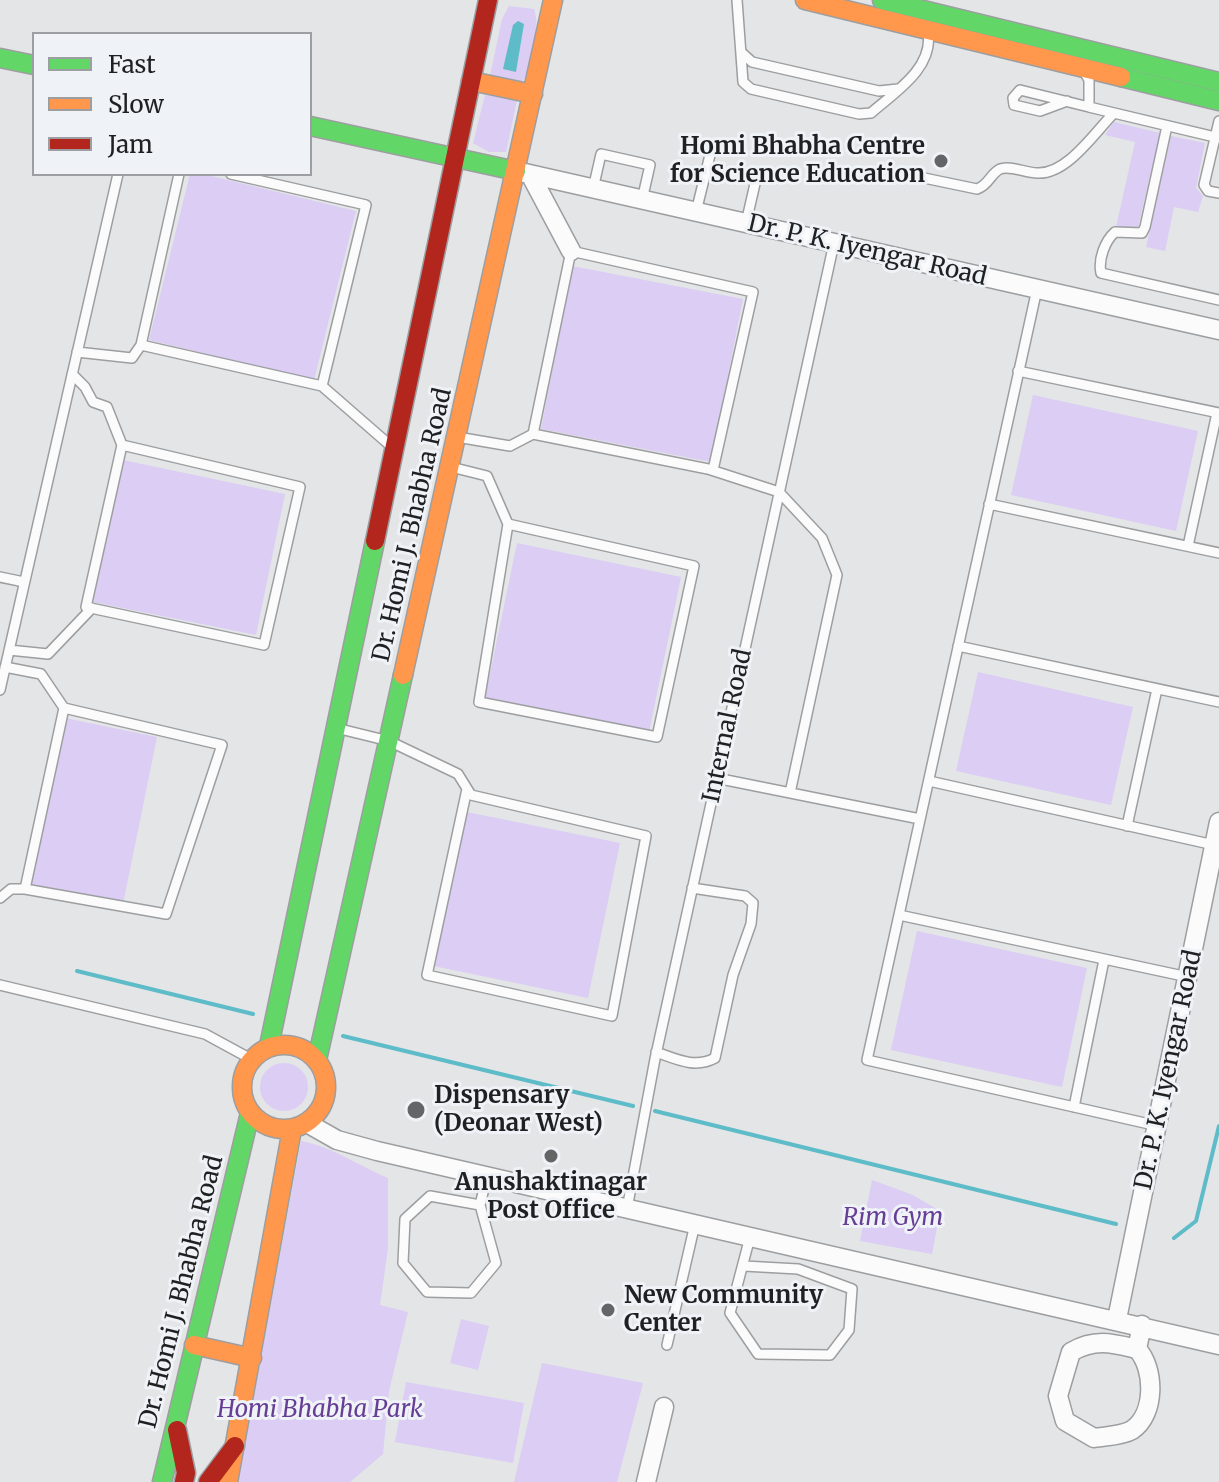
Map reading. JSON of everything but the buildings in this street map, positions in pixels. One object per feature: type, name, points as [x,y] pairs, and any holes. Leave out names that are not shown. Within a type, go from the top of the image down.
[{"type":"street","name":"Dr. Homi J. Bhabha Road","points":[[269,1046],[488,0]]},
{"type":"street","name":"Dr. Homi J. Bhabha Road","points":[[317,1060],[457,437],[523,173],[533,94],[553,0]]},
{"type":"street","points":[[805,0],[1219,101]]},
{"type":"street","points":[[882,0],[1219,82]]},
{"type":"street","points":[[0,58],[32,65]]},
{"type":"street","points":[[471,81],[533,94]]},
{"type":"street","points":[[312,126],[523,173],[571,251]]},
{"type":"street","name":"Dr. P. K. Iyengar Road","points":[[523,173],[1219,330]]},
{"type":"street","name":"Dr. P. K. Iyengar Road","points":[[1117,1319],[1219,822]]},
{"type":"street","points":[[228,1482],[300,1126],[325,1100],[327,1086],[317,1060],[297,1046],[269,1046],[251,1059],[241,1086],[250,1113],[262,1124],[277,1129],[300,1126],[337,1140],[487,1176],[604,1209],[627,1209],[695,1224],[1219,1345]]},
{"type":"street","name":"Dr. Homi J. Bhabha Road","points":[[162,1482],[250,1113]]},
{"type":"street","points":[[1137,1349],[1142,1325]]},
{"type":"street","points":[[1105,1341],[1137,1349],[1148,1361],[1150,1388],[1142,1421],[1128,1432],[1094,1438],[1065,1421],[1058,1396],[1071,1352],[1084,1345],[1105,1341]]},
{"type":"street","points":[[194,1345],[252,1358]]},
{"type":"street","points":[[646,1482],[664,1407]]},
{"type":"street","points":[[175,1423],[186,1473],[184,1482]]},
{"type":"street","points":[[208,1482],[236,1444]]},
{"type":"lane","points":[[737,0],[743,82],[751,89],[859,114],[871,113],[923,63],[930,47],[928,30],[920,10]]},
{"type":"lane","points":[[741,52],[752,62],[879,91],[898,89]]},
{"type":"lane","points":[[1080,66],[1089,80],[1089,107]]},
{"type":"lane","points":[[1067,101],[1040,111],[1014,105],[1013,98],[1020,90],[1067,101],[1217,138]]},
{"type":"lane","points":[[900,173],[977,189],[986,186],[998,170],[1004,168],[1040,174],[1055,170],[1114,113]]},
{"type":"lane","points":[[1219,121],[1204,185],[1208,191],[1219,193]]},
{"type":"lane","points":[[1167,126],[1145,227],[1142,233],[1115,232],[1107,239],[1101,273],[1219,300]]},
{"type":"lane","points":[[593,189],[601,154],[650,165],[642,200]]},
{"type":"lane","points":[[696,212],[710,155]]},
{"type":"lane","points":[[746,223],[757,175]]},
{"type":"lane","points":[[0,690],[118,176]]},
{"type":"lane","points":[[77,352],[132,358],[141,345],[179,176]]},
{"type":"lane","points":[[240,176],[366,205],[322,386]]},
{"type":"lane","name":"Internal Road","points":[[627,1209],[656,1052],[834,243]]},
{"type":"lane","points":[[533,434],[571,251],[753,292],[713,470],[708,469]]},
{"type":"lane","points":[[1037,289],[867,1060],[1158,1126]]},
{"type":"lane","points":[[141,345],[322,386],[394,449]]},
{"type":"lane","points":[[1018,371],[1218,413],[1188,546]]},
{"type":"lane","points":[[72,374],[85,387],[93,402],[107,407],[122,445],[86,607],[264,645],[300,487],[122,445]]},
{"type":"lane","points":[[457,437],[510,446],[533,434],[708,469],[779,492],[822,538],[837,575],[790,793]]},
{"type":"lane","points":[[451,467],[487,476],[508,524],[479,702],[657,737],[694,566],[508,524]]},
{"type":"lane","points":[[989,504],[1219,553]]},
{"type":"lane","points":[[0,577],[24,582]]},
{"type":"lane","points":[[9,650],[48,654],[92,608]]},
{"type":"lane","points":[[958,646],[1219,702]]},
{"type":"lane","points":[[0,898],[11,889],[25,889],[166,914],[222,745],[64,708],[41,674],[5,667]]},
{"type":"lane","points":[[1127,826],[1157,689]]},
{"type":"lane","points":[[25,889],[64,708]]},
{"type":"lane","points":[[336,728],[389,741],[458,774],[471,795],[646,836],[612,1016],[427,975],[467,789]]},
{"type":"lane","points":[[716,778],[920,819]]},
{"type":"lane","points":[[929,781],[1214,845]]},
{"type":"lane","points":[[656,1052],[691,1063],[704,1064],[715,1058],[733,975],[751,924],[753,903],[745,896],[692,888]]},
{"type":"lane","points":[[899,915],[1188,977]]},
{"type":"lane","points":[[1074,1107],[1104,960]]},
{"type":"lane","points":[[0,985],[205,1034],[251,1059]]},
{"type":"lane","points":[[480,1205],[430,1196],[405,1219],[403,1263],[427,1292],[471,1293],[496,1263],[480,1205],[487,1176]]},
{"type":"lane","points":[[667,1345],[695,1224]]},
{"type":"lane","points":[[744,1266],[798,1269],[852,1289],[849,1330],[830,1355],[758,1354],[730,1313],[750,1237]]},
{"type":"green space","points":[[509,6],[534,9],[536,17],[534,48],[520,86],[490,76],[502,19]]},
{"type":"green space","points":[[485,95],[517,100],[506,152],[489,152],[473,143]]},
{"type":"green space","points":[[1114,122],[1160,133],[1137,231],[1116,227],[1135,142],[1105,135]]},
{"type":"green space","points":[[1171,136],[1205,143],[1196,188],[1203,196],[1198,212],[1174,207],[1165,251],[1146,247]]},
{"type":"green space","points":[[190,176],[211,176],[356,211],[314,380],[149,340]]},
{"type":"green space","points":[[572,266],[743,299],[711,462],[541,429]]},
{"type":"green space","points":[[1033,395],[1198,431],[1176,531],[1011,495]]},
{"type":"green space","points":[[123,460],[285,494],[256,635],[93,602]]},
{"type":"green space","points":[[517,543],[681,577],[649,732],[485,698]]},
{"type":"green space","points":[[978,672],[1133,707],[1111,805],[956,771]]},
{"type":"green space","points":[[65,718],[157,737],[123,904],[31,886]]},
{"type":"green space","points":[[457,810],[620,843],[588,998],[424,964]]},
{"type":"green space","points":[[917,931],[1087,968],[1062,1087],[891,1050]]},
{"type":"green space","points":[[284,1063],[293,1064],[301,1070],[307,1078],[307,1096],[301,1104],[293,1110],[284,1111],[275,1110],[267,1104],[261,1096],[260,1087],[261,1078],[267,1070],[275,1064]]},
{"type":"green space","name":"Homi Bhabha Park","points":[[301,1141],[334,1152],[388,1178],[388,1248],[380,1305],[408,1312],[389,1391],[383,1454],[350,1482],[238,1482]]},
{"type":"green space","name":"Rim Gym","points":[[872,1180],[913,1195],[940,1211],[932,1254],[860,1241]]},
{"type":"green space","points":[[461,1319],[489,1326],[478,1370],[450,1363]]},
{"type":"green space","points":[[542,1363],[643,1383],[617,1482],[514,1482]]},
{"type":"green space","points":[[406,1382],[524,1403],[513,1463],[395,1442]]},
{"type":"water","points":[[518,21],[524,24],[516,72],[503,69],[513,25]]},
{"type":"waterway","points":[[77,971],[253,1014]]},
{"type":"waterway","points":[[343,1036],[633,1106]]},
{"type":"waterway","points":[[655,1111],[1116,1224]]},
{"type":"waterway","points":[[1174,1238],[1196,1221],[1219,1126]]},
{"type":"traffic: fast","points":[[882,0],[1219,82]]},
{"type":"traffic: fast","points":[[0,58],[32,65]]},
{"type":"traffic: fast","points":[[1121,77],[1219,101]]},
{"type":"traffic: fast","points":[[312,126],[516,171]]},
{"type":"traffic: fast","points":[[269,1046],[375,541]]},
{"type":"traffic: fast","points":[[317,1060],[403,675]]},
{"type":"traffic: fast","points":[[162,1482],[250,1113]]},
{"type":"traffic: slow","points":[[403,675],[553,0]]},
{"type":"traffic: slow","points":[[805,0],[1121,77]]},
{"type":"traffic: slow","points":[[471,81],[533,94]]},
{"type":"traffic: slow","points":[[276,1045],[292,1045],[308,1052],[319,1063],[326,1087],[323,1103],[314,1117],[292,1129],[276,1129],[260,1122],[249,1111],[242,1095],[242,1079],[249,1063],[260,1052],[276,1045]]},
{"type":"traffic: slow","points":[[228,1482],[292,1129]]},
{"type":"traffic: slow","points":[[194,1345],[252,1358]]},
{"type":"traffic: jam","points":[[375,541],[488,0]]},
{"type":"traffic: jam","points":[[177,1430],[186,1473],[184,1482]]},
{"type":"traffic: jam","points":[[208,1482],[235,1446]]},
{"type":"place","name":"Homi Bhabha Centre for Science Education","points":[[941,161]]},
{"type":"place","name":"Dispensary (Deonar West)","points":[[416,1110]]},
{"type":"place","name":"Anushaktinagar Post Office","points":[[551,1156]]},
{"type":"place","name":"New Community Center","points":[[608,1310]]}]
